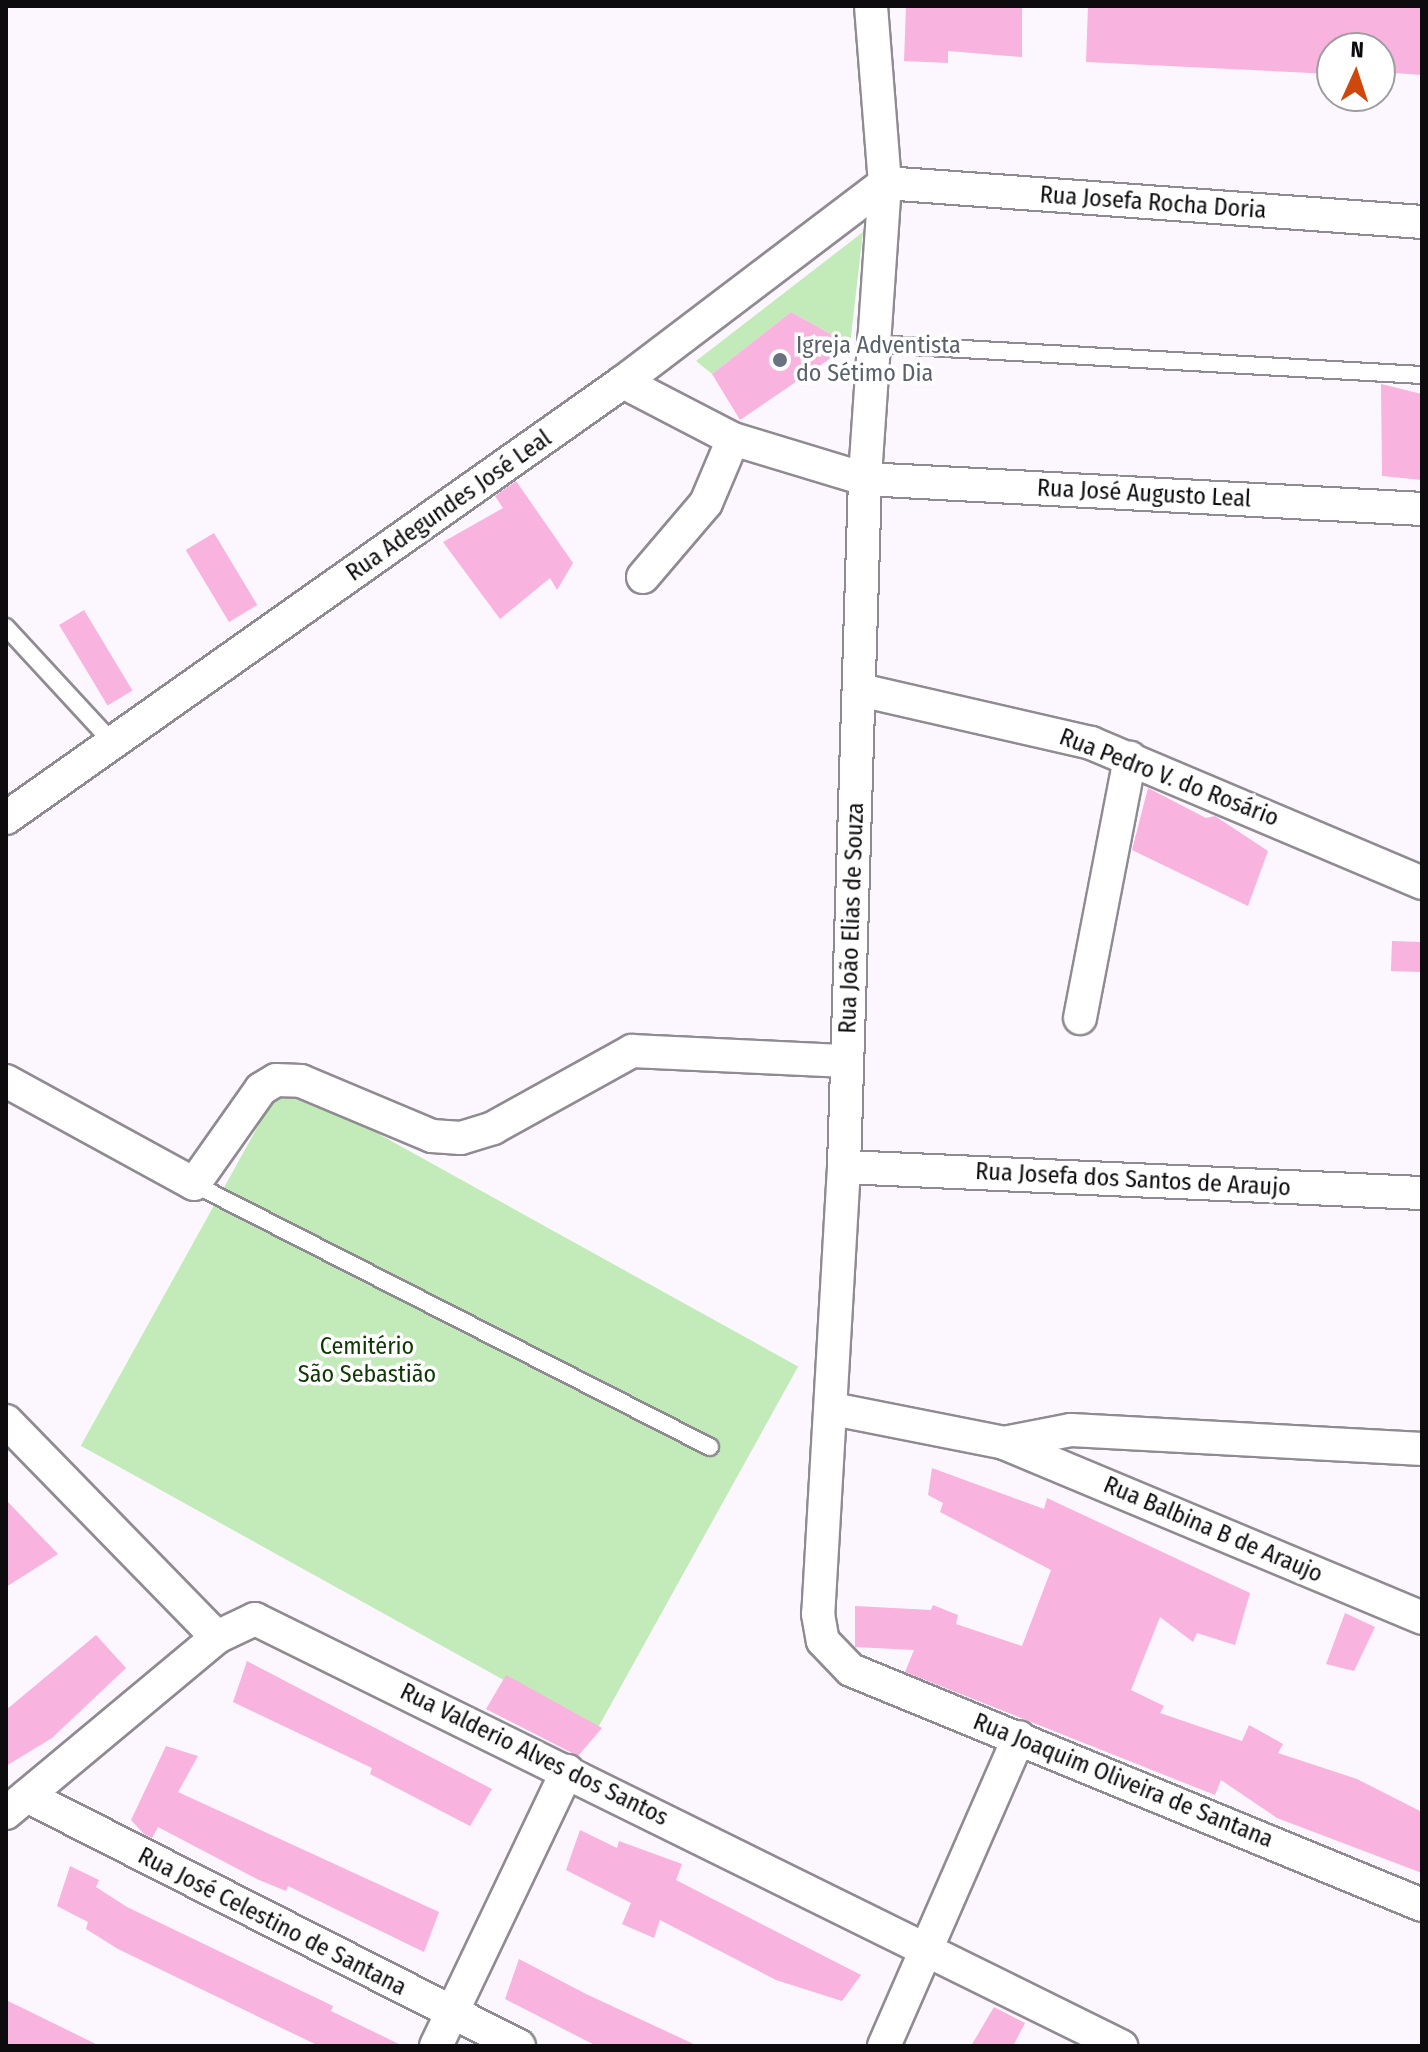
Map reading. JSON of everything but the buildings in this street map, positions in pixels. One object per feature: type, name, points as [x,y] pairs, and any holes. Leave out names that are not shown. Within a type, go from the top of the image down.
[{"type":"street","name":"Rua João Elias de Souza","points":[[827,1651],[818,1614],[833,1409],[844,1167],[865,479],[885,183],[871,6]]},
{"type":"street","name":"Rua Josefa Rocha Doria","points":[[885,183],[1422,222]]},
{"type":"street","name":"Rua Adegundes José Leal","points":[[6,818],[623,382],[885,183]]},
{"type":"street","name":"Rua José Augusto Leal","points":[[623,382],[733,439],[865,479],[1422,509]]},
{"type":"street","points":[[643,577],[706,503],[733,439]]},
{"type":"street","name":"Rua Pedro V. do Rosário","points":[[860,690],[1039,728],[1130,758],[1422,883]]},
{"type":"street","points":[[1080,1018],[1130,758]]},
{"type":"street","points":[[6,1081],[194,1184],[261,1089],[276,1080],[301,1081],[432,1136],[461,1138],[493,1128],[632,1051],[847,1061]]},
{"type":"street","name":"Rua Josefa dos Santos de Araujo","points":[[844,1167],[1422,1193]]},
{"type":"street","name":"Rua Balbina B de Araujo","points":[[833,1409],[1004,1443],[1422,1618]]},
{"type":"street","points":[[6,1421],[17,1454],[217,1637]]},
{"type":"street","name":"Rua Balbina B de Araujo","points":[[1004,1443],[1071,1430],[1422,1449]]},
{"type":"street","name":"Rua Valderio Alves dos Santos","points":[[17,1804],[217,1637],[243,1620],[262,1621],[1121,2046]]},
{"type":"street","name":"Rua Joaquim Oliveira de Santana","points":[[827,1651],[851,1670],[1422,1905]]},
{"type":"street","points":[[884,2046],[929,1949],[1019,1737]]},
{"type":"street","points":[[436,2046],[567,1771]]},
{"type":"street","name":"Rua José Celestino de Santana","points":[[17,1804],[519,2046]]},
{"type":"lane","points":[[874,344],[1422,375]]},
{"type":"lane","points":[[6,627],[113,743]]},
{"type":"lane","points":[[194,1184],[710,1447]]},
{"type":"green space","points":[[863,232],[850,345],[791,312],[712,374],[696,361]]},
{"type":"green space","name":"Cemitério São Sebastião","points":[[283,1081],[798,1367],[596,1731],[81,1446]]},
{"type":"place","name":"Igreja Adventista do Sétimo Dia","points":[[780,360]]}]
